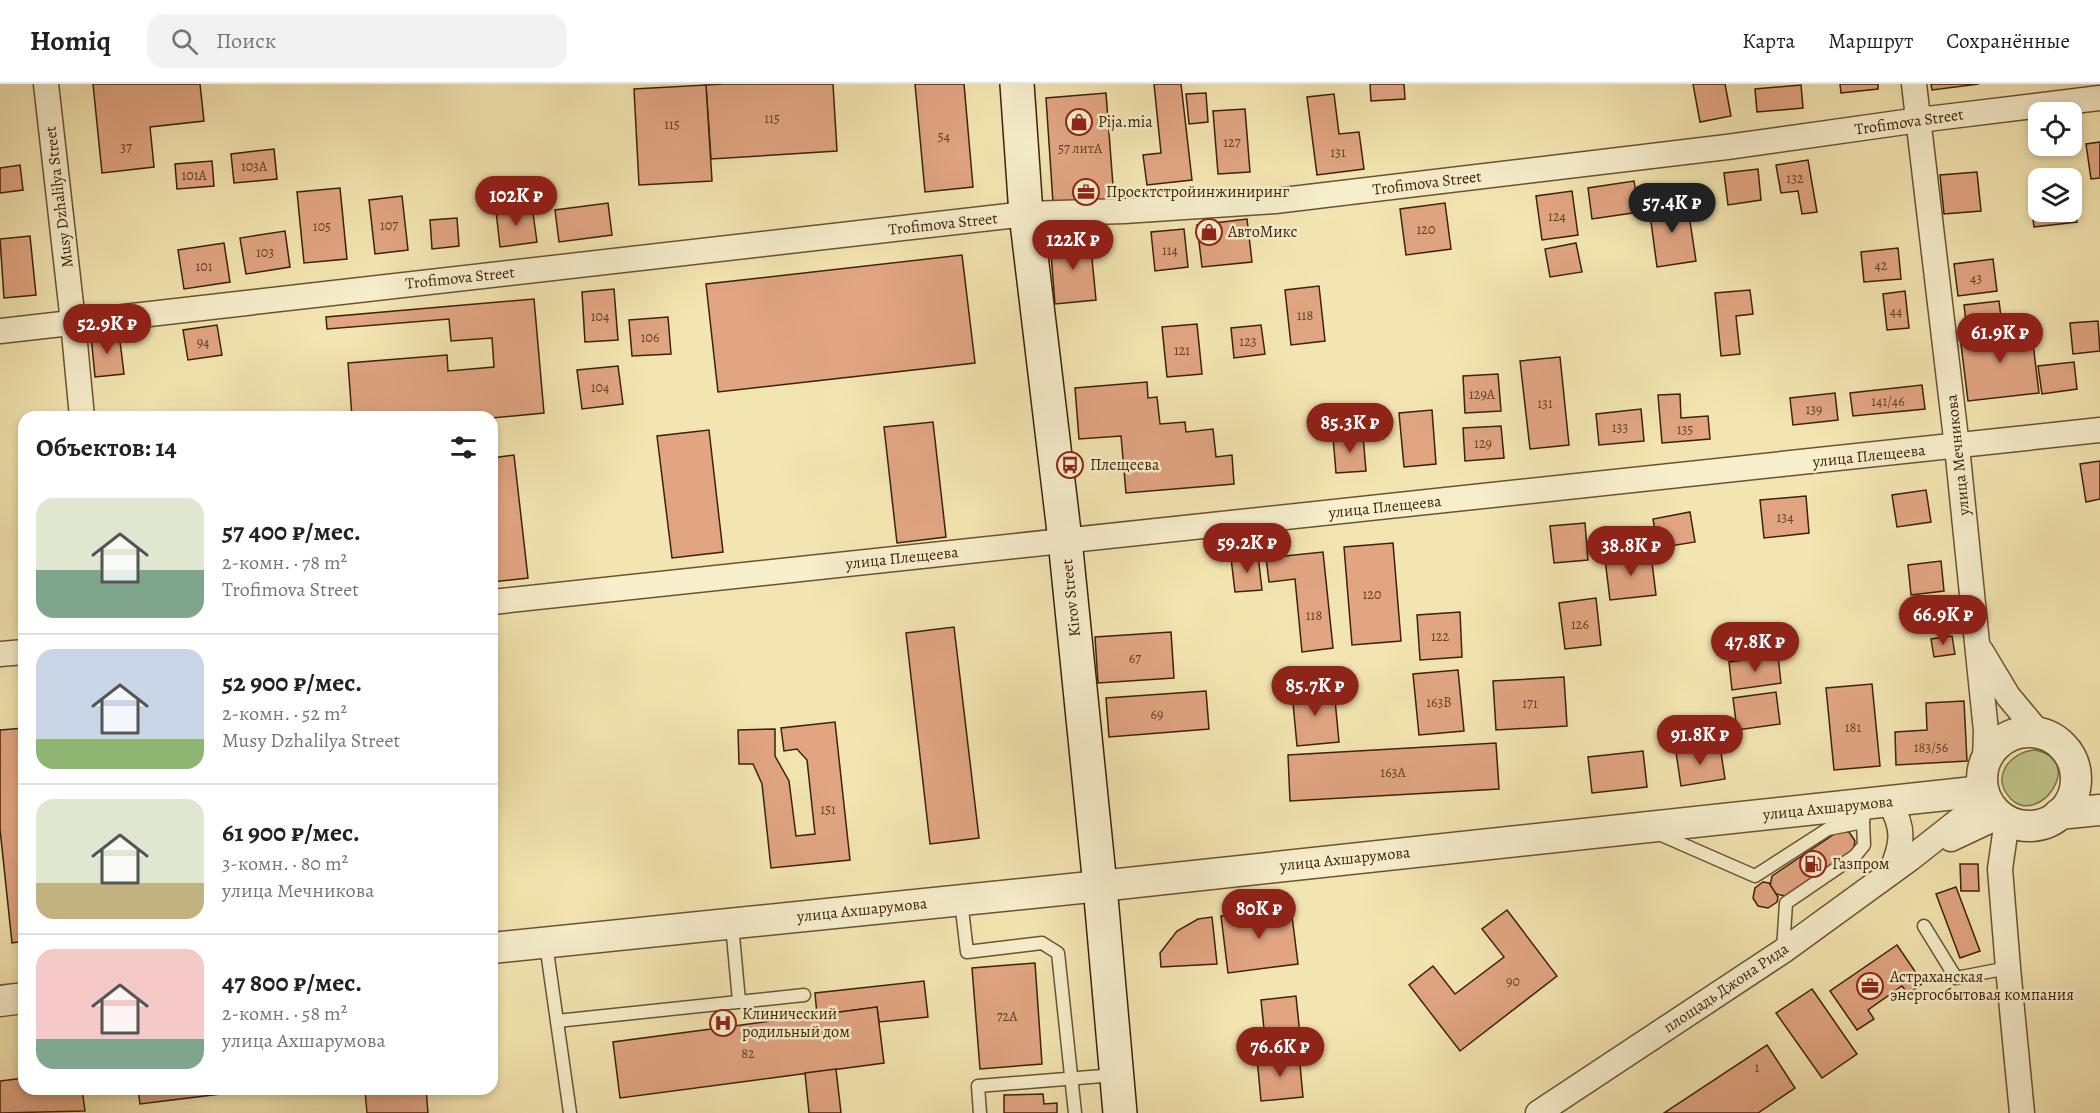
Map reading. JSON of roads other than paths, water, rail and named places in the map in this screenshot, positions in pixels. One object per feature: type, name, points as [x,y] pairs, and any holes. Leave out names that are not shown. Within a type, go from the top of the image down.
[{"type":"main road","name":"Kirov Street","points":[[1017,84],[1026,214],[1065,540],[1120,1113]]},
{"type":"street","name":"Musy Dzhalilya Street","points":[[46,84],[74,322],[81,411]]},
{"type":"street","name":"улица Мечникова","points":[[1914,84],[1957,447],[1986,731],[1985,760]]},
{"type":"street","name":"Trofimova Street","points":[[0,330],[1026,214],[1124,211],[1275,201],[1727,147],[2100,98]]},
{"type":"street","name":"улица Плещеева","points":[[498,601],[2100,430]]},
{"type":"street","name":"улица Мечникова","points":[[1978,647],[2008,696],[2049,738]]},
{"type":"street","points":[[0,654],[18,652]]},
{"type":"street","points":[[2022,1113],[1994,807],[1981,776],[1985,760],[1994,747],[2007,737],[2022,732],[2049,738],[2100,766]]},
{"type":"street","points":[[1994,807],[2020,825],[2033,825],[2047,822],[2059,814],[2069,802],[2075,787],[2075,771],[2070,756],[2049,738]]},
{"type":"street","name":"улица Ахшарумова","points":[[498,947],[1100,886],[1641,826],[1872,810],[1994,807]]},
{"type":"street","name":"площадь Джона Рида","points":[[1538,1113],[1783,951],[1901,864],[1994,807]]},
{"type":"street","points":[[1872,810],[1900,824],[1901,864]]},
{"type":"street","points":[[2059,814],[2100,810]]},
{"type":"street","points":[[0,1001],[18,999]]},
{"type":"lane","points":[[1641,826],[1755,876],[1828,829],[1872,810]]},
{"type":"lane","points":[[1783,951],[1786,903],[1855,856],[1864,845],[1872,810]]},
{"type":"lane","points":[[960,900],[967,952],[1042,943],[1058,953],[1075,1113]]},
{"type":"lane","points":[[732,923],[739,1001]]},
{"type":"lane","points":[[1924,926],[1956,978],[2008,968]]},
{"type":"lane","points":[[546,942],[570,1113]]},
{"type":"lane","points":[[557,1020],[804,995]]},
{"type":"lane","points":[[980,1113],[978,1086],[1117,1075]]},
{"type":"place","name":"Pija.mia","points":[[1079,122]]},
{"type":"place","name":"Проектстройинжиниринг","points":[[1086,192]]},
{"type":"place","name":"АвтоМикс","points":[[1209,232]]},
{"type":"place","name":"Плещеева","points":[[1070,465]]},
{"type":"place","name":"Газпром","points":[[1813,864]]},
{"type":"place","name":"Астраханская энергосбытовая компания","points":[[1870,986]]},
{"type":"place","name":"Клинический родильный дом","points":[[723,1023]]}]
